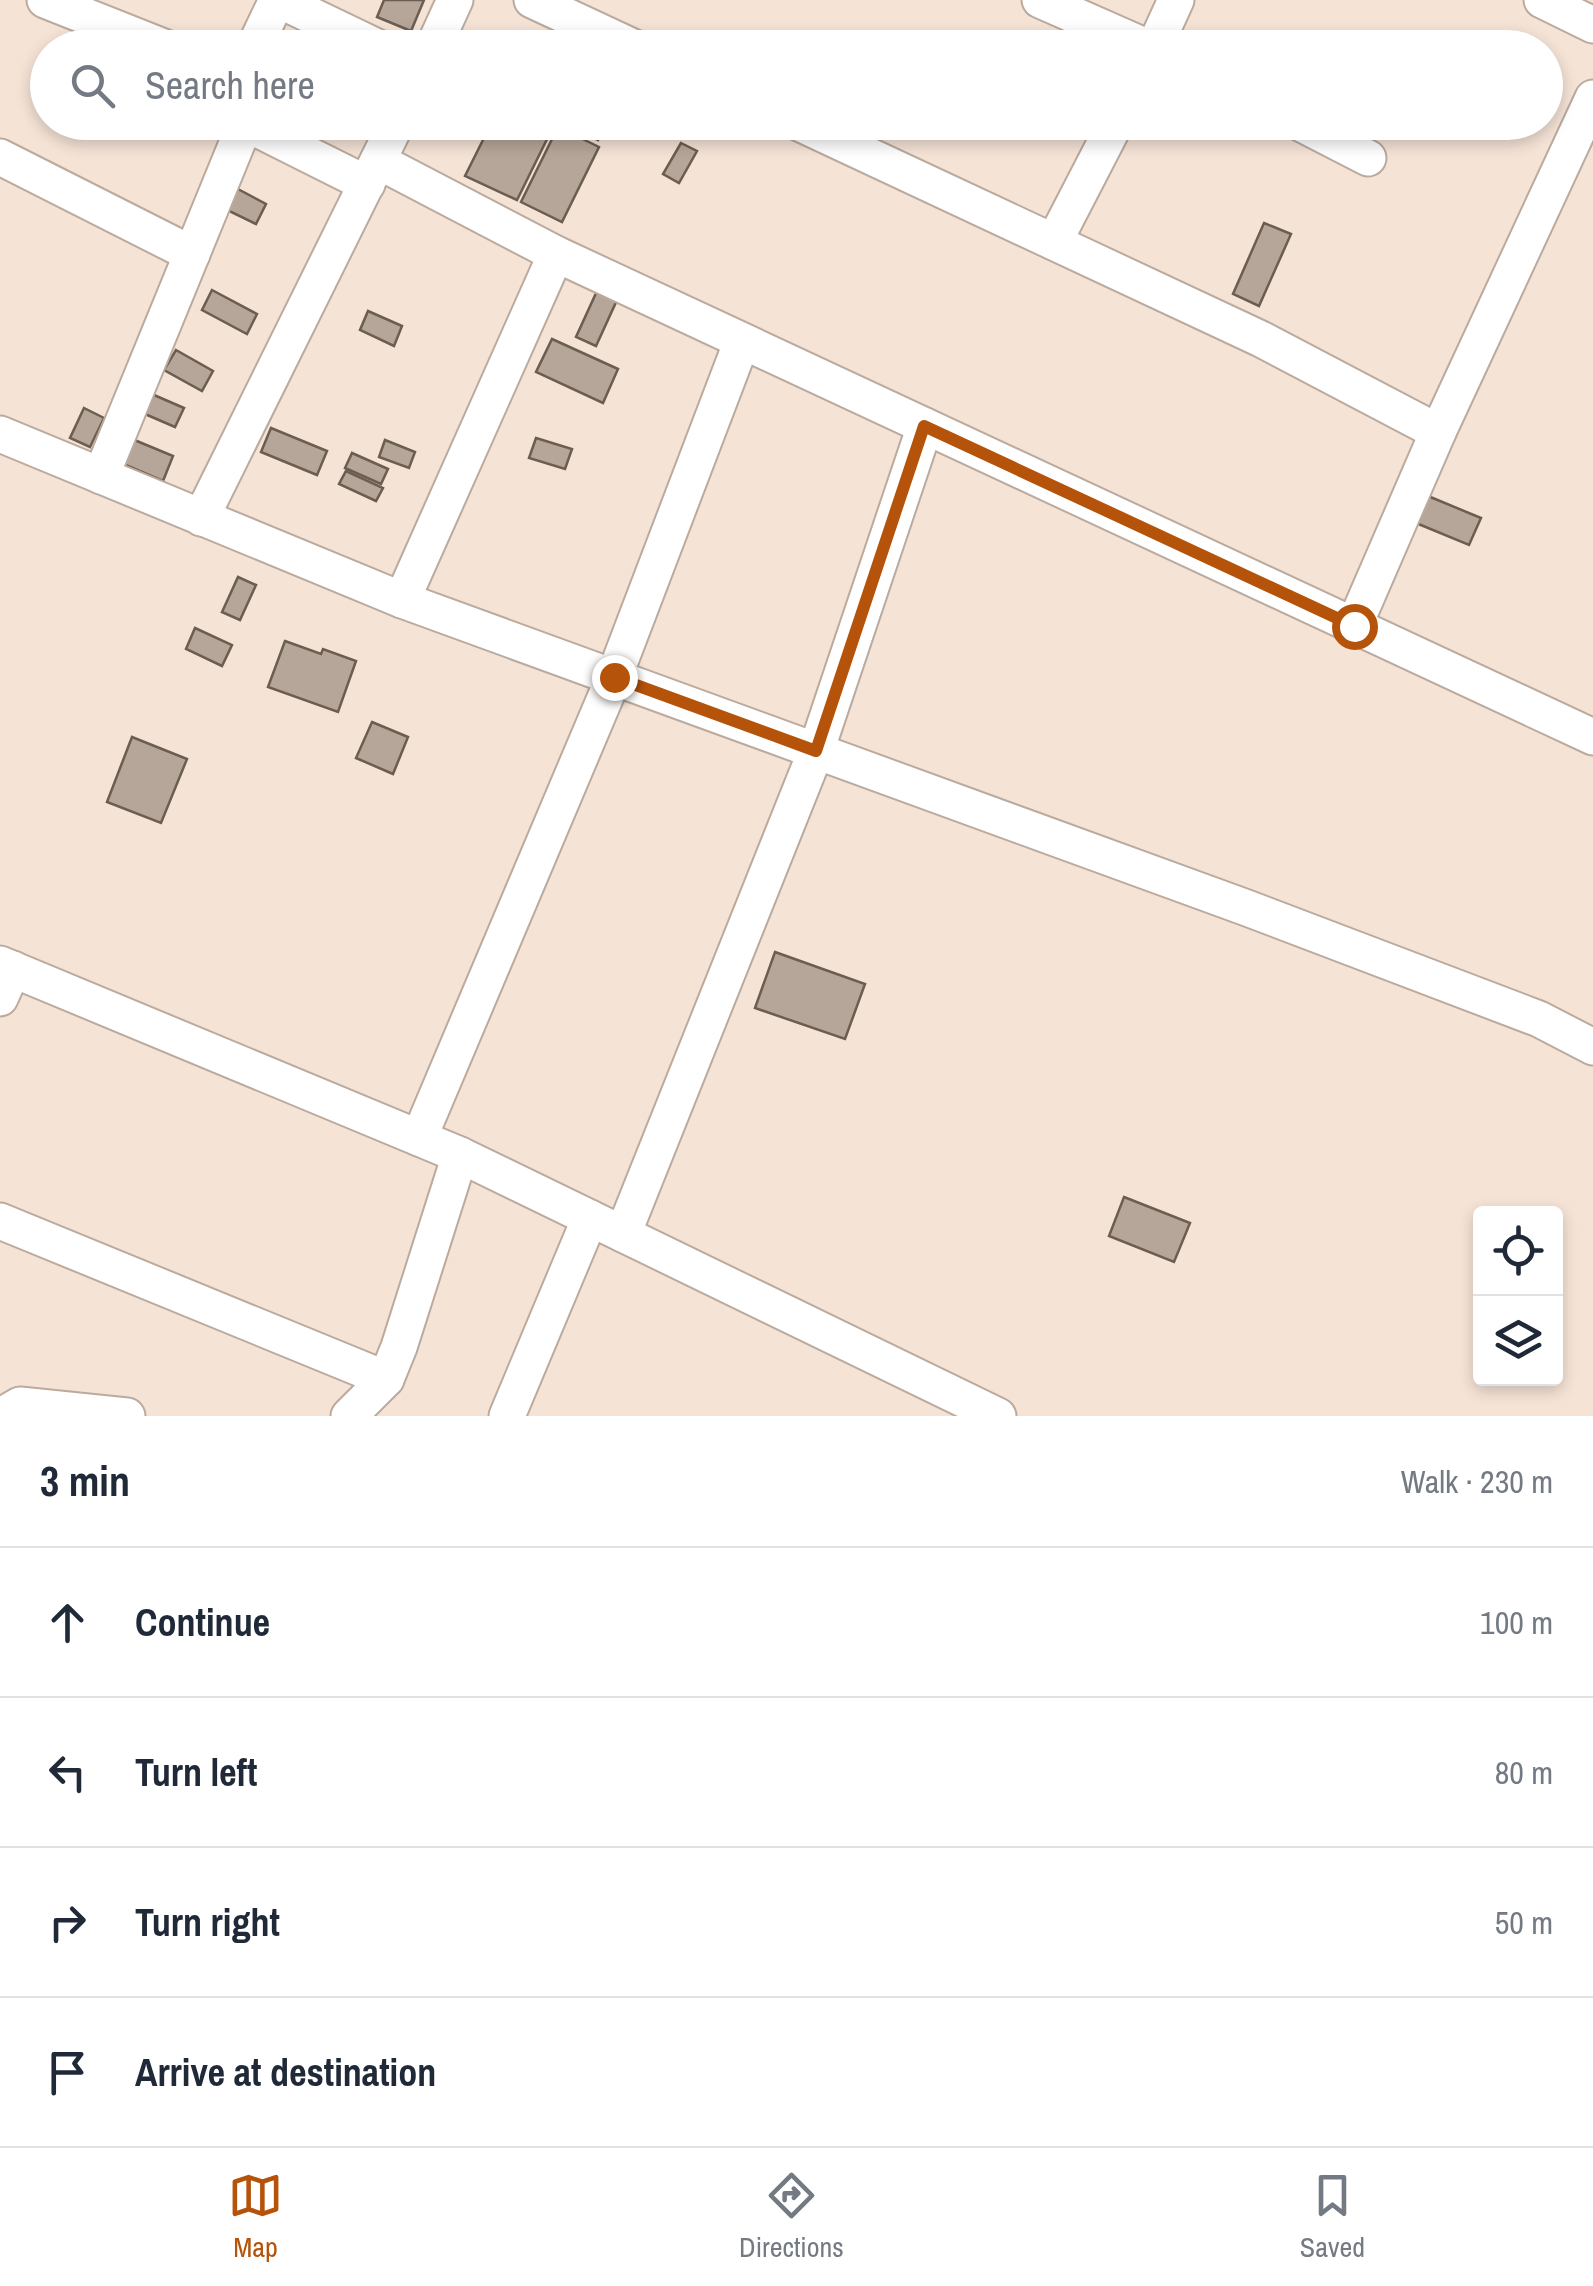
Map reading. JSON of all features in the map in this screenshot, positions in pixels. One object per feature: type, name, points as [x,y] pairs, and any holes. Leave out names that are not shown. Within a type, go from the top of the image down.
[{"type":"street","points":[[45,0],[121,30]]},
{"type":"street","points":[[263,30],[278,0],[341,30]]},
{"type":"street","points":[[442,30],[455,0]]},
{"type":"street","points":[[532,0],[596,30]]},
{"type":"street","points":[[1040,0],[1109,30]]},
{"type":"street","points":[[1160,30],[1176,0]]},
{"type":"street","points":[[1542,0],[1593,25]]},
{"type":"street","points":[[1354,626],[1438,432],[1593,98]]},
{"type":"street","points":[[101,476],[237,140]]},
{"type":"street","points":[[289,140],[373,172],[556,254],[1593,738]]},
{"type":"street","points":[[202,518],[388,140]]},
{"type":"street","points":[[836,140],[1260,339],[1438,432]]},
{"type":"street","points":[[1054,242],[1107,140]]},
{"type":"street","points":[[1333,140],[1368,158]]},
{"type":"street","points":[[0,157],[192,254]]},
{"type":"street","points":[[402,600],[556,254]]},
{"type":"street","points":[[420,1138],[614,677],[742,341]]},
{"type":"street","points":[[623,1234],[816,751],[924,426]]},
{"type":"street","points":[[0,434],[402,600],[1247,908],[1520,1012],[1593,1046]]},
{"type":"street","points":[[4,977],[460,1154],[998,1416]]},
{"type":"street","points":[[349,1416],[386,1379],[460,1154]]},
{"type":"street","points":[[507,1416],[590,1218]]},
{"type":"street","points":[[0,1220],[386,1379]]},
{"type":"street","points":[[0,1416],[20,1404],[127,1416]]},
{"type":"building","points":[[384,0],[424,0],[411,30],[377,17]]},
{"type":"building","points":[[483,140],[547,140],[517,200],[465,176]]},
{"type":"building","points":[[552,140],[585,140],[599,147],[562,222],[521,202]]},
{"type":"building","points":[[681,143],[697,151],[679,183],[663,174]]},
{"type":"building","points":[[236,188],[266,204],[256,224],[225,209]]},
{"type":"building","points":[[1264,223],[1291,234],[1259,306],[1233,294]]},
{"type":"building","points":[[212,290],[257,314],[247,334],[202,310]]},
{"type":"building","points":[[597,291],[617,300],[596,346],[576,337]]},
{"type":"building","points":[[368,311],[402,326],[394,346],[360,330]]},
{"type":"building","points":[[552,339],[618,369],[603,403],[536,372]]},
{"type":"building","points":[[176,350],[213,371],[202,391],[164,370]]},
{"type":"building","points":[[154,395],[184,408],[175,427],[145,414]]},
{"type":"building","points":[[84,408],[104,418],[90,447],[70,438]]},
{"type":"building","points":[[271,428],[327,451],[317,475],[261,452]]},
{"type":"building","points":[[536,438],[572,449],[565,469],[529,458]]},
{"type":"building","points":[[132,439],[173,456],[163,481],[121,463]]},
{"type":"building","points":[[385,440],[415,452],[409,468],[379,457]]},
{"type":"building","points":[[352,453],[388,469],[381,484],[345,468]]},
{"type":"building","points":[[346,471],[383,488],[376,501],[339,484]]},
{"type":"building","points":[[1428,496],[1481,518],[1469,545],[1416,523]]},
{"type":"building","points":[[238,577],[256,585],[240,620],[222,612]]},
{"type":"building","points":[[195,628],[232,645],[222,666],[186,649]]},
{"type":"building","points":[[285,641],[356,661],[338,712],[268,687]]},
{"type":"building","points":[[372,722],[408,737],[393,774],[356,758]]},
{"type":"building","points":[[132,737],[187,759],[161,823],[107,802]]},
{"type":"building","points":[[775,952],[865,984],[845,1039],[755,1008]]},
{"type":"building","points":[[1124,1197],[1190,1223],[1174,1262],[1109,1236]]},
{"type":"route","points":[[614,677],[816,751],[924,426],[1354,626]]}]
